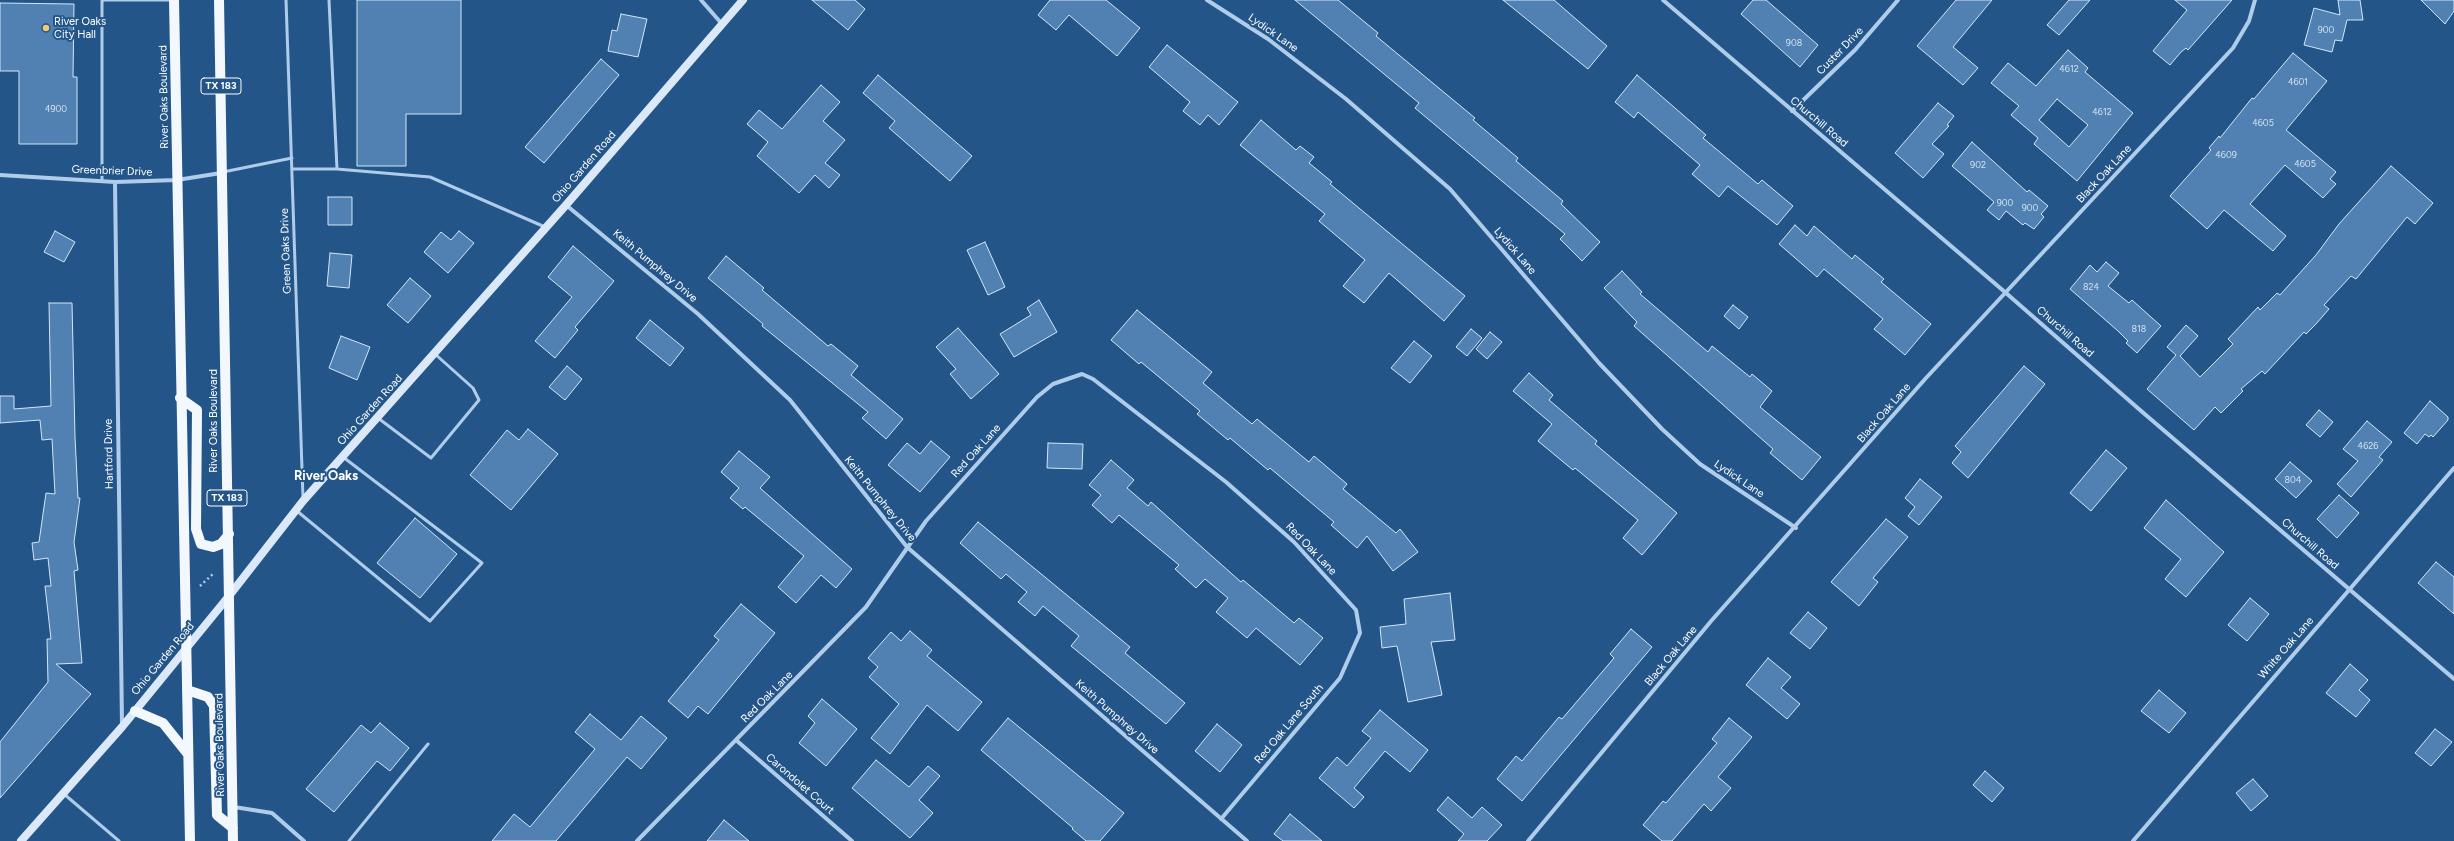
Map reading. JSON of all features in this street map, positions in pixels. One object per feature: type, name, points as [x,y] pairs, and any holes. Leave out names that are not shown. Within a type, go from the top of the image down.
[{"type":"main road","name":"River Oaks Boulevard","points":[[174,0],[180,398],[190,841]]},
{"type":"main road","name":"River Oaks Boulevard","points":[[219,0],[234,807],[232,828],[233,841]]},
{"type":"main road","points":[[180,398],[197,410],[196,529],[201,544],[213,547],[221,544],[229,534]]},
{"type":"main road","points":[[187,690],[208,697],[214,706],[217,815],[232,828]]},
{"type":"main road","points":[[135,711],[163,723],[187,753]]},
{"type":"street","points":[[702,0],[722,24]]},
{"type":"street","name":"Ohio Garden Road","points":[[21,841],[122,727],[230,596],[304,501],[566,205],[743,0]]},
{"type":"street","name":"Lydick Lane","points":[[1207,0],[1268,39],[1346,99],[1450,189],[1599,363],[1662,429],[1700,464],[1796,528]]},
{"type":"street","name":"Churchill Road","points":[[1663,0],[2454,679]]},
{"type":"street","name":"Custer Drive","points":[[1792,111],[1855,50],[1898,0]]},
{"type":"street","name":"Black Oak Lane","points":[[1528,841],[1712,620],[1796,528],[1926,378],[2233,48],[2249,21],[2255,0]]},
{"type":"street","name":"Greenbrier Drive","points":[[0,175],[115,182],[177,180],[223,172]]},
{"type":"street","name":"Hartford Drive","points":[[115,182],[122,727]]},
{"type":"street","name":"Keith Pumphrey Drive","points":[[566,205],[698,314],[790,400],[907,547],[1247,841]]},
{"type":"street","name":"Red Oak Lane","points":[[637,841],[866,607],[926,521],[1037,397],[1053,384],[1082,374],[1092,379],[1226,482],[1294,542],[1356,610],[1360,633]]},
{"type":"street","name":"White Oak Lane","points":[[2133,841],[2454,468]]},
{"type":"street","name":"Red Oak Lane South","points":[[1221,819],[1340,678],[1360,633]]},
{"type":"street","name":"Carondolet Court","points":[[736,740],[852,841]]},
{"type":"street","points":[[234,807],[272,813],[304,841]]},
{"type":"lane","points":[[102,181],[102,0],[174,0]]},
{"type":"lane","name":"Green Oaks Drive","points":[[286,0],[304,501]]},
{"type":"lane","points":[[329,0],[337,169]]},
{"type":"lane","points":[[223,172],[292,158]]},
{"type":"lane","points":[[292,169],[337,169],[430,177],[546,227]]},
{"type":"lane","points":[[378,418],[431,458],[479,400],[473,388],[435,353]]},
{"type":"lane","points":[[297,510],[430,621],[482,563],[343,457]]},
{"type":"lane","points":[[349,841],[428,744]]},
{"type":"lane","points":[[63,793],[119,841]]},
{"type":"path","points":[[195,590],[215,572]]},
{"type":"building","points":[[357,0],[461,0],[461,114],[406,114],[406,166],[357,166]]},
{"type":"building","points":[[812,0],[855,0],[865,9],[848,30]]},
{"type":"building","points":[[1050,0],[1106,0],[1140,28],[1117,56],[1069,15],[1056,30],[1038,15]]},
{"type":"building","points":[[1295,0],[1338,0],[1378,33],[1376,36],[1475,118],[1473,120],[1518,158],[1516,161],[1563,201],[1561,204],[1600,242],[1582,261],[1560,239],[1565,234],[1415,108],[1419,103]]},
{"type":"building","points":[[1503,0],[1554,0],[1607,46],[1588,69]]},
{"type":"building","points":[[1753,0],[1766,0],[1818,45],[1800,67],[1741,14]]},
{"type":"building","points":[[1956,0],[1992,0],[1953,47],[1978,68],[1963,85],[1917,46]]},
{"type":"building","points":[[2069,0],[2090,0],[2059,35],[2047,25]]},
{"type":"building","points":[[2175,0],[2232,0],[2188,50],[2186,48],[2181,52],[2170,65],[2153,51],[2187,10]]},
{"type":"building","points":[[2338,0],[2360,0],[2363,20],[2347,20],[2342,41],[2335,40],[2332,52],[2304,45],[2314,8],[2340,15]]},
{"type":"building","points":[[2421,0],[2454,0],[2454,11],[2445,24]]},
{"type":"building","points":[[0,3],[74,4],[73,77],[77,77],[77,144],[19,144],[19,71],[0,71]]},
{"type":"building","points":[[621,14],[647,19],[638,57],[608,51],[612,30],[617,31]]},
{"type":"building","points":[[1167,45],[1238,102],[1219,125],[1208,115],[1200,125],[1183,111],[1190,102],[1149,67]]},
{"type":"building","points":[[2068,50],[2088,68],[2085,72],[2133,113],[2077,181],[2034,144],[2038,138],[2011,115],[2019,106],[1991,83],[2008,63],[2036,86]],"holes":[[[2057,99],[2088,125],[2069,147],[2039,120]]]},
{"type":"building","points":[[2293,53],[2327,81],[2286,130],[2336,172],[2330,179],[2336,184],[2323,198],[2285,165],[2250,204],[2286,236],[2273,251],[2224,210],[2207,229],[2170,196],[2211,150],[2209,148],[2219,136],[2220,138],[2252,98],[2254,99]]},
{"type":"building","points":[[601,59],[619,75],[544,163],[525,147]]},
{"type":"building","points":[[878,75],[972,156],[950,181],[889,128],[895,121],[863,93]]},
{"type":"building","points":[[1637,75],[1706,135],[1703,138],[1758,184],[1762,180],[1793,206],[1777,225],[1728,186],[1719,197],[1692,174],[1700,165],[1638,112],[1634,118],[1615,102]]},
{"type":"building","points":[[821,85],[840,102],[823,121],[845,140],[825,163],[840,175],[829,188],[815,175],[799,193],[757,156],[768,142],[747,124],[759,110],[782,129]]},
{"type":"building","points":[[1938,103],[1954,116],[1947,125],[1949,126],[1932,144],[1944,154],[1923,178],[1895,153]]},
{"type":"building","points":[[1261,120],[1296,150],[1300,146],[1314,157],[1309,163],[1332,182],[1330,184],[1465,296],[1444,321],[1389,273],[1364,303],[1343,286],[1365,260],[1319,221],[1325,214],[1240,145]]},
{"type":"building","points":[[1972,142],[2027,192],[2029,190],[2048,206],[2041,214],[2044,217],[2034,229],[2025,223],[2023,225],[2006,211],[1999,220],[1987,210],[1994,202],[1952,166]]},
{"type":"building","points":[[2391,166],[2433,203],[2415,224],[2407,217],[2356,279],[2351,276],[2324,305],[2329,309],[2316,324],[2306,334],[2304,332],[2265,374],[2262,371],[2241,389],[2243,391],[2221,413],[2215,407],[2194,430],[2147,389],[2176,355],[2167,347],[2186,325],[2198,336],[2180,356],[2200,377],[2233,344],[2228,339],[2258,307],[2260,310],[2277,293],[2280,295],[2316,255],[2339,224]]},
{"type":"building","points":[[328,197],[352,197],[352,225],[328,225]]},
{"type":"building","points":[[1795,225],[1807,236],[1814,226],[1852,259],[1855,255],[1884,279],[1881,282],[1931,324],[1905,355],[1874,329],[1883,319],[1824,269],[1817,277],[1779,244]]},
{"type":"building","points":[[55,231],[75,242],[64,262],[44,252]]},
{"type":"building","points":[[459,231],[474,243],[448,273],[424,252],[441,232],[451,240]]},
{"type":"building","points":[[985,242],[1005,287],[988,295],[967,250]]},
{"type":"building","points":[[573,246],[614,281],[575,327],[578,330],[555,358],[535,341],[572,297],[548,277]]},
{"type":"building","points":[[330,253],[352,255],[349,288],[327,286]]},
{"type":"building","points":[[726,256],[764,288],[762,290],[828,346],[831,344],[858,366],[851,375],[903,419],[886,439],[862,418],[868,412],[762,326],[763,324],[708,278]]},
{"type":"building","points":[[2106,262],[2119,273],[2108,286],[2129,303],[2132,300],[2161,326],[2137,353],[2126,343],[2128,341],[2118,331],[2070,289],[2090,265],[2097,272]]},
{"type":"building","points":[[1622,271],[1642,292],[1640,294],[1708,352],[1712,346],[1750,377],[1752,374],[1772,391],[1760,407],[1821,457],[1802,480],[1770,453],[1773,449],[1634,326],[1637,322],[1604,288]]},
{"type":"building","points":[[410,278],[431,296],[408,323],[387,305]]},
{"type":"building","points":[[1039,300],[1057,332],[1014,357],[1000,334],[1031,315],[1027,308]]},
{"type":"building","points":[[49,303],[72,303],[75,437],[78,498],[80,498],[74,542],[78,570],[74,571],[82,663],[56,664],[91,694],[0,798],[0,742],[48,682],[47,639],[51,639],[45,586],[51,586],[48,558],[34,560],[32,543],[39,542],[46,493],[55,494],[52,439],[42,440],[40,420],[0,423],[0,396],[14,396],[14,409],[51,406]]},
{"type":"building","points":[[1733,305],[1748,317],[1739,329],[1724,316]]},
{"type":"building","points":[[1137,310],[1212,372],[1203,383],[1252,424],[1257,419],[1309,462],[1314,456],[1347,484],[1343,489],[1396,533],[1400,529],[1418,552],[1393,571],[1367,536],[1357,548],[1331,525],[1334,522],[1270,468],[1268,470],[1230,438],[1228,440],[1197,414],[1200,411],[1141,362],[1139,364],[1111,340]]},
{"type":"building","points":[[650,320],[684,348],[670,366],[636,338]]},
{"type":"building","points":[[958,328],[999,374],[971,399],[950,374],[956,369],[936,347]]},
{"type":"building","points":[[1471,329],[1482,338],[1467,356],[1456,347]]},
{"type":"building","points":[[1490,332],[1502,342],[1487,359],[1476,349]]},
{"type":"building","points":[[341,336],[370,347],[357,380],[329,368]]},
{"type":"building","points":[[1414,341],[1432,356],[1410,383],[1391,368]]},
{"type":"building","points":[[567,366],[582,379],[565,400],[549,387]]},
{"type":"building","points":[[2024,366],[2045,384],[1968,478],[1952,463],[1961,452],[1955,446]]},
{"type":"building","points":[[1529,373],[1553,395],[1549,400],[1597,441],[1595,444],[1677,513],[1642,555],[1623,538],[1638,520],[1575,468],[1573,470],[1538,441],[1552,424],[1513,391]]},
{"type":"building","points":[[2430,401],[2448,417],[2448,420],[2433,437],[2431,435],[2429,437],[2425,434],[2417,444],[2404,433]]},
{"type":"building","points":[[2319,410],[2333,422],[2320,437],[2306,425]]},
{"type":"building","points":[[2367,421],[2392,442],[2379,457],[2383,460],[2351,497],[2337,484],[2358,461],[2343,449]]},
{"type":"building","points":[[528,429],[558,454],[511,510],[470,475],[507,430],[519,440]]},
{"type":"building","points":[[931,441],[950,457],[920,492],[888,465],[907,443],[920,454]]},
{"type":"building","points":[[1048,443],[1083,444],[1082,469],[1047,468]]},
{"type":"building","points":[[2106,450],[2127,468],[2091,511],[2070,493]]},
{"type":"building","points":[[739,451],[770,477],[760,488],[852,569],[836,588],[821,575],[796,603],[778,587],[804,556],[745,507],[743,509],[730,498],[739,488],[721,472]]},
{"type":"building","points":[[1111,460],[1134,480],[1127,488],[1148,506],[1151,502],[1241,582],[1243,580],[1294,623],[1299,618],[1323,638],[1300,665],[1256,628],[1247,638],[1216,612],[1228,598],[1205,579],[1196,588],[1175,569],[1179,565],[1119,515],[1112,523],[1092,505],[1101,495],[1089,485]]},
{"type":"building","points":[[2290,462],[2312,481],[2296,498],[2275,479]]},
{"type":"building","points":[[1920,479],[1942,497],[1919,525],[1908,516],[1915,507],[1905,498]]},
{"type":"building","points":[[2339,495],[2359,513],[2337,538],[2317,519]]},
{"type":"building","points":[[2166,500],[2224,552],[2186,597],[2165,579],[2181,559],[2144,528]]},
{"type":"building","points":[[415,518],[457,554],[420,598],[377,563]]},
{"type":"building","points":[[1886,519],[1908,537],[1873,578],[1878,582],[1859,606],[1831,582]]},
{"type":"building","points":[[978,522],[1130,647],[1125,653],[1185,703],[1166,724],[1071,646],[1079,636],[1043,606],[1035,616],[1018,602],[1027,592],[1006,574],[1001,579],[960,543]]},
{"type":"building","points":[[2436,562],[2454,577],[2454,614],[2418,583]]},
{"type":"building","points":[[1450,593],[1455,640],[1431,642],[1442,695],[1408,702],[1397,646],[1382,648],[1380,627],[1406,624],[1404,599]]},
{"type":"building","points":[[2250,598],[2269,614],[2247,641],[2228,625]]},
{"type":"building","points":[[741,604],[775,633],[708,714],[698,706],[688,718],[668,701],[719,640],[714,636]]},
{"type":"building","points":[[1808,612],[1827,628],[1810,649],[1790,633]]},
{"type":"building","points":[[1631,629],[1652,647],[1522,801],[1497,779],[1516,756],[1522,761],[1559,717],[1562,719],[1614,658],[1610,654]]},
{"type":"building","points":[[910,631],[932,650],[927,656],[982,702],[958,731],[927,705],[890,754],[871,738],[899,704],[869,677],[878,667],[868,658],[891,632],[901,641]]},
{"type":"building","points":[[1768,658],[1791,677],[1781,688],[1800,704],[1787,719],[1746,685]]},
{"type":"building","points":[[2350,664],[2368,680],[2359,690],[2370,700],[2356,717],[2326,693]]},
{"type":"building","points":[[2159,690],[2186,713],[2169,733],[2141,711]]},
{"type":"building","points":[[822,699],[857,729],[826,766],[799,743],[815,723],[808,716]]},
{"type":"building","points":[[1380,710],[1428,750],[1410,772],[1385,751],[1354,788],[1364,797],[1354,808],[1319,778],[1337,757],[1347,766],[1371,738],[1362,731]]},
{"type":"building","points":[[590,714],[621,740],[641,716],[667,738],[641,769],[627,757],[556,841],[492,841],[514,814],[530,827],[595,749],[575,732]]},
{"type":"building","points":[[1008,718],[1124,813],[1100,841],[1086,841],[1072,829],[1073,828],[981,750]]},
{"type":"building","points":[[1729,718],[1752,737],[1718,777],[1731,788],[1711,811],[1704,804],[1672,841],[1662,841],[1643,825],[1663,801],[1666,803],[1717,743],[1712,739]]},
{"type":"building","points":[[380,723],[409,748],[390,771],[377,761],[334,812],[306,789],[361,725],[371,733]]},
{"type":"building","points":[[1217,724],[1242,745],[1220,772],[1195,751]]},
{"type":"building","points":[[2435,729],[2452,742],[2431,766],[2415,753]]},
{"type":"building","points":[[876,760],[909,787],[928,766],[940,776],[919,800],[933,813],[910,838],[852,788]]},
{"type":"building","points":[[1985,771],[2004,788],[1992,802],[1973,785]]},
{"type":"building","points":[[2253,779],[2268,796],[2251,811],[2236,793]]},
{"type":"building","points":[[1448,797],[1472,818],[1482,807],[1502,825],[1487,841],[1458,841],[1464,834],[1437,810]]},
{"type":"building","points":[[1290,814],[1322,841],[1283,841],[1274,834]]},
{"type":"building","points":[[724,820],[749,841],[707,841]]},
{"type":"place","name":"River Oaks City Hall","points":[[46,28]]},
{"type":"district","name":"River Oaks","points":[[326,476]]}]
